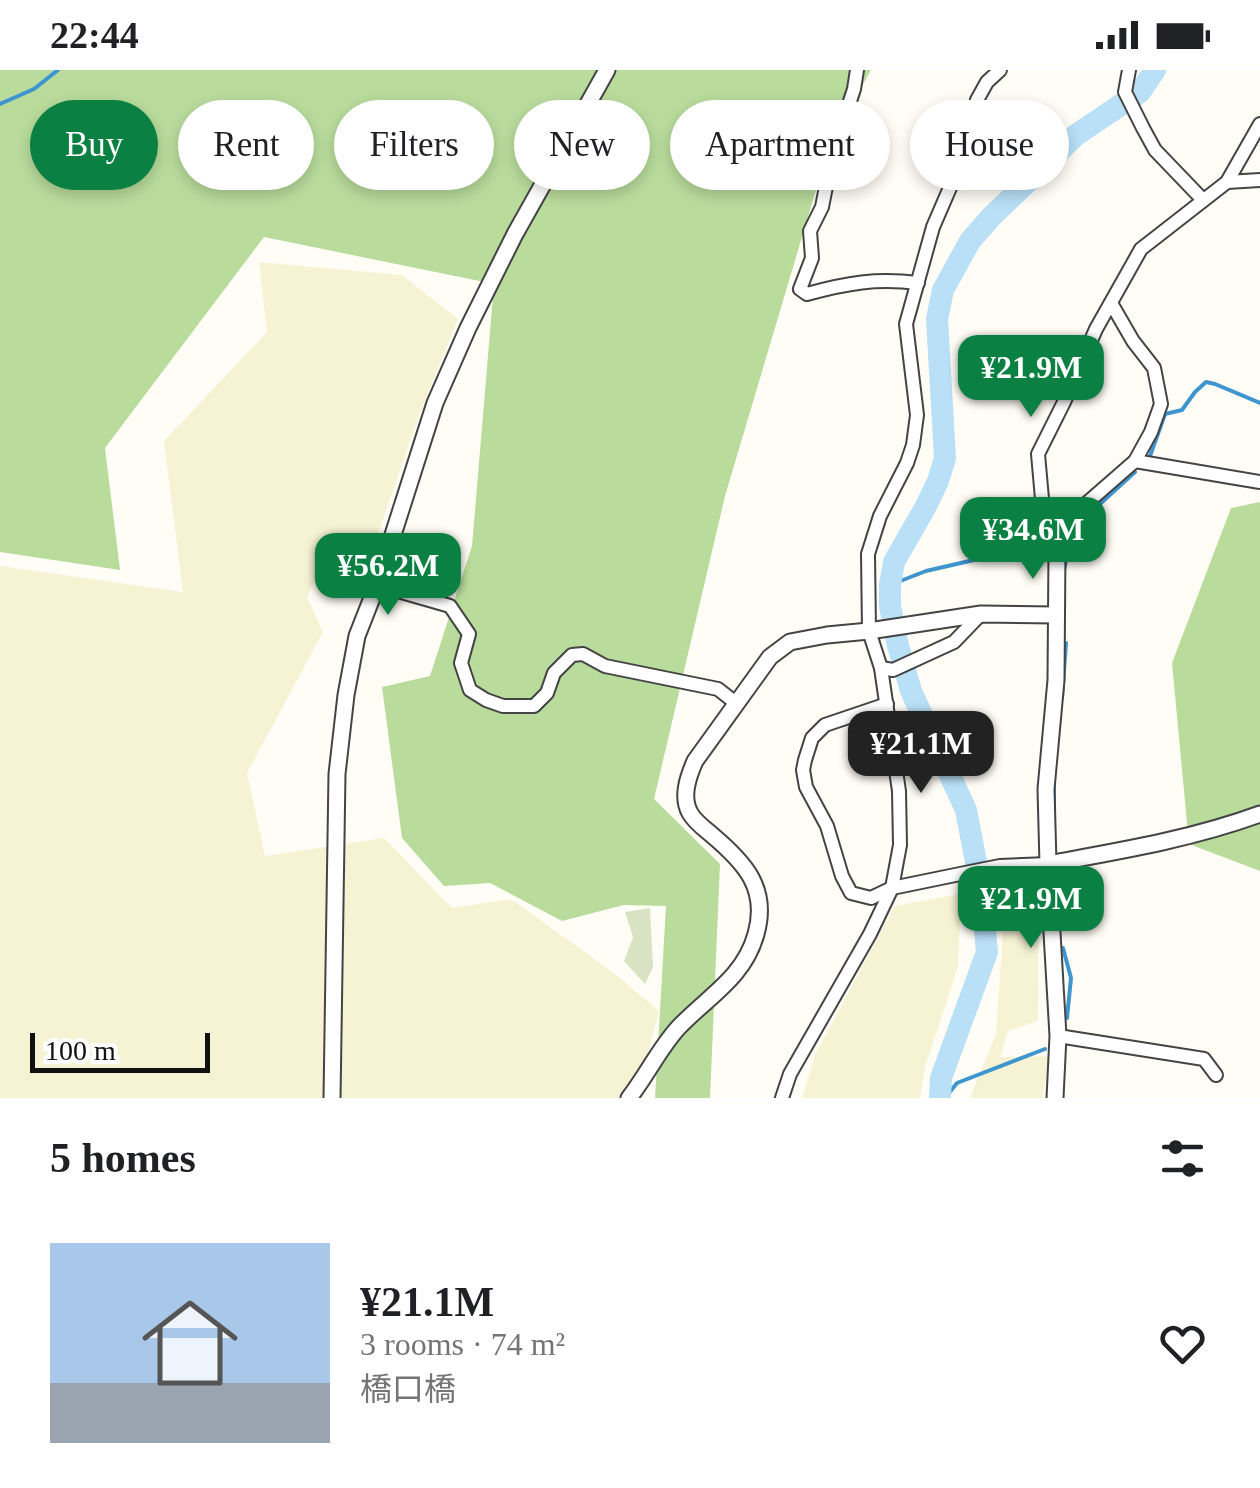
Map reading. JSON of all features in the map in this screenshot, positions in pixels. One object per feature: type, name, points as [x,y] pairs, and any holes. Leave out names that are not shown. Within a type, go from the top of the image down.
[{"type":"street","points":[[332,1098],[339,744],[357,636],[434,402],[516,234],[607,70]]},
{"type":"street","points":[[858,70],[832,156],[822,206],[810,231],[812,258],[800,289],[807,294],[850,282],[888,279],[918,283]]},
{"type":"street","points":[[782,1098],[790,1074],[892,888],[900,845],[900,812],[887,704],[887,669],[874,630],[868,566],[872,536],[912,445],[916,416],[906,324],[977,100],[986,82],[1000,70]]},
{"type":"street","points":[[1129,70],[1125,92],[1155,150],[1203,200]]},
{"type":"street","points":[[1054,1098],[1058,1036],[1046,789],[1058,638],[1056,550],[1044,510],[1038,454],[1096,329],[1141,249],[1228,182],[1260,124]]},
{"type":"street","points":[[1228,182],[1260,180]]},
{"type":"street","points":[[1056,550],[1072,516],[1136,461],[1161,404],[1154,368],[1132,341],[1110,303]]},
{"type":"street","points":[[1136,461],[1260,482]]},
{"type":"street","points":[[377,584],[450,606],[469,634],[461,662],[470,690],[502,706],[534,706],[548,693],[554,674],[563,664],[572,655],[583,654],[605,666],[718,688],[737,704]]},
{"type":"street","points":[[887,669],[954,642],[981,614]]},
{"type":"street","points":[[630,1098],[666,1042],[730,982],[744,963],[757,932],[757,895],[748,870],[736,854],[695,820],[686,798],[695,761],[770,657],[790,642],[827,634],[981,614],[1055,614]]},
{"type":"street","points":[[887,704],[824,725],[808,747],[804,770],[806,786],[827,826],[848,889],[856,895],[871,898],[892,888],[965,872],[1048,864],[1165,842],[1260,814]]},
{"type":"street","points":[[1058,1036],[1204,1059],[1216,1075]]},
{"type":"shaded area","points":[[259,262],[402,275],[458,319],[421,410],[357,594],[315,580],[307,597],[323,632],[247,773],[265,856],[384,838],[452,908],[511,899],[659,1011],[636,1098],[0,1098],[0,566],[183,592],[164,441],[267,332]]},
{"type":"shaded area","points":[[1039,875],[1038,1021],[1008,1031],[1000,1057],[1051,1056],[1042,1098],[970,1098],[996,1034],[1006,888]]},
{"type":"shaded area","points":[[961,894],[958,967],[925,1067],[920,1098],[802,1098],[815,1055],[895,906]]},
{"type":"green space","points":[[0,70],[871,70],[854,100],[670,100],[670,190],[816,190],[725,496],[654,799],[720,864],[710,1098],[655,1098],[666,906],[624,905],[562,921],[490,883],[444,886],[402,838],[382,687],[430,676],[472,546],[494,284],[264,237],[105,448],[120,570],[0,552]]},
{"type":"green space","points":[[1260,502],[1260,871],[1189,844],[1172,663],[1231,508]]},
{"type":"green space","points":[[650,908],[653,967],[645,984],[624,961],[633,937],[625,912]]},
{"type":"waterway","points":[[0,104],[34,89],[58,70]]},
{"type":"waterway","points":[[940,1098],[941,1078],[987,952],[981,888],[966,810],[911,691],[890,606],[890,585],[894,562],[926,506],[945,458],[937,319],[943,290],[970,241],[991,217],[1076,135],[1140,92],[1155,70]]},
{"type":"waterway","points":[[1150,456],[1165,414],[1182,410],[1206,382],[1260,403]]},
{"type":"waterway","points":[[1064,570],[1077,525],[1135,472]]},
{"type":"waterway","points":[[890,585],[926,571],[1035,546]]},
{"type":"waterway","points":[[1062,698],[1066,643]]},
{"type":"waterway","points":[[1054,778],[1054,808]]},
{"type":"waterway","points":[[1063,948],[1071,978],[1067,1018]]},
{"type":"waterway","points":[[945,1098],[957,1083],[1045,1049]]}]
